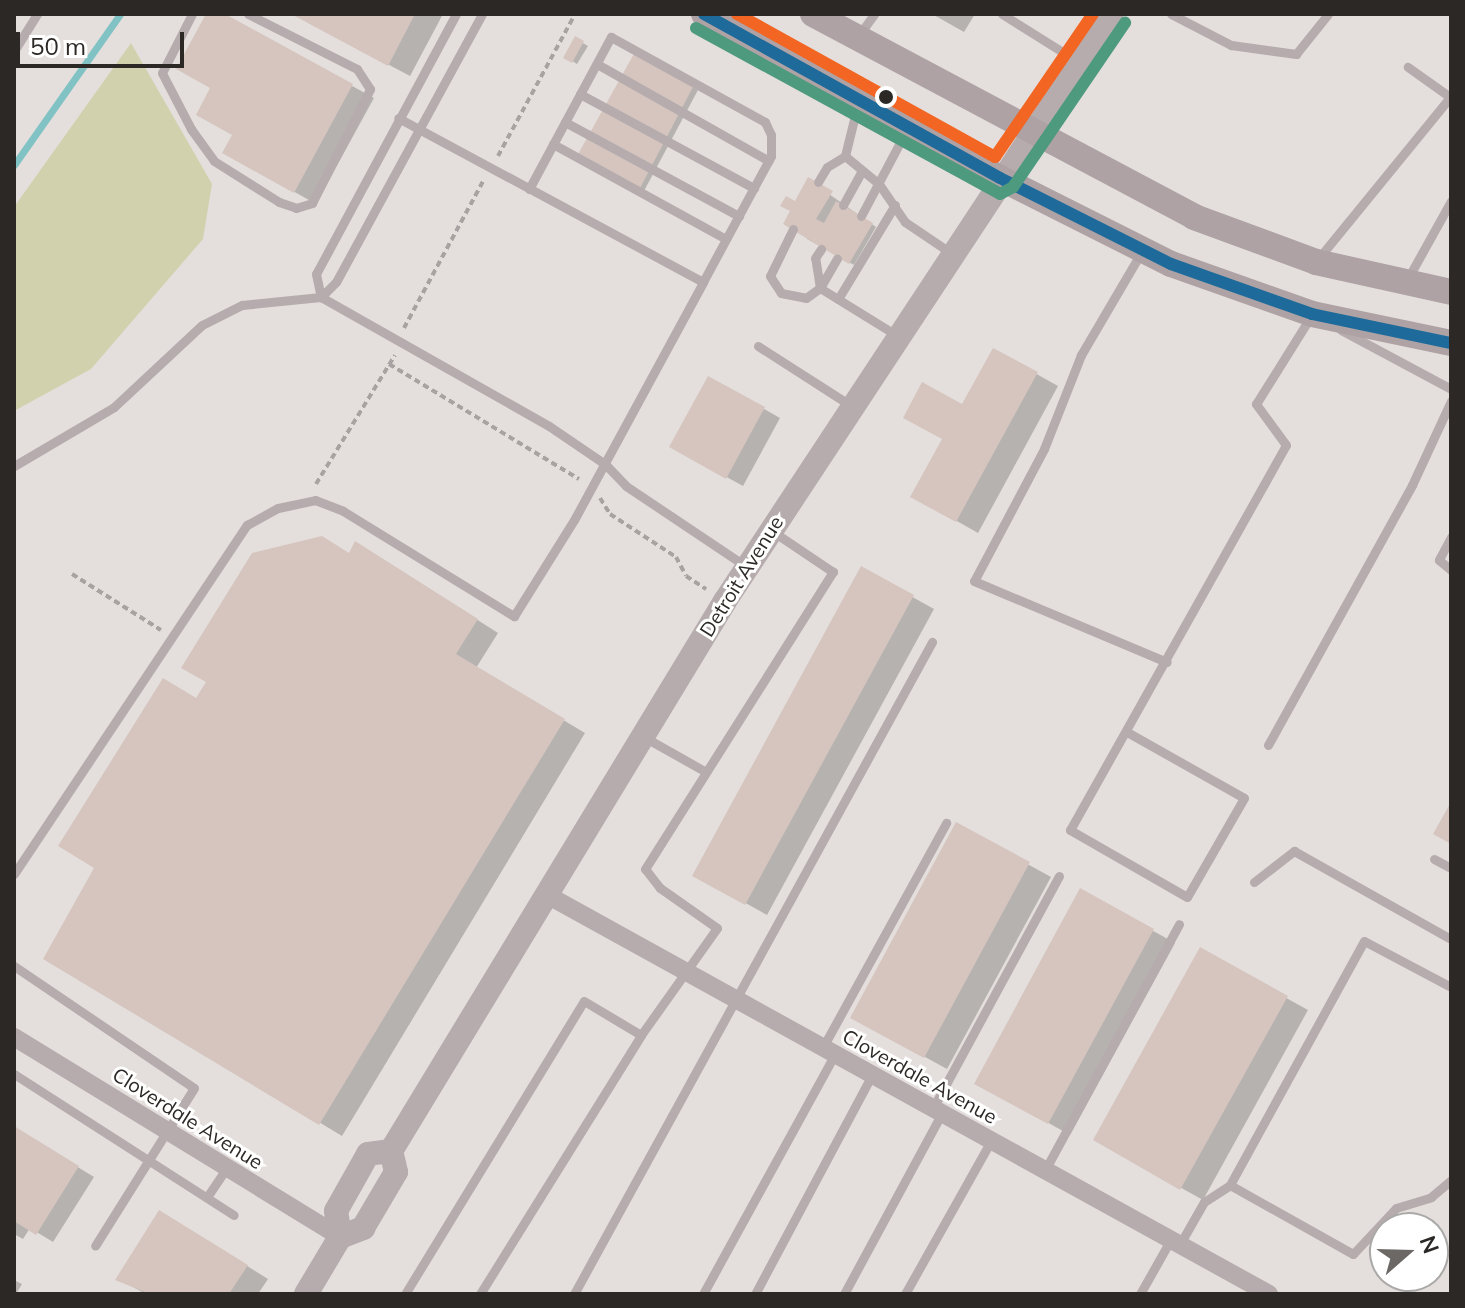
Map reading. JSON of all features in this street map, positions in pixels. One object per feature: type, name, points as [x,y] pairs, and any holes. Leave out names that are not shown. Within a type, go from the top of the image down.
[{"type":"main road","points":[[704,14],[1000,178],[1143,249],[1312,314],[1451,343]]},
{"type":"main road","points":[[813,14],[1030,133],[1194,217],[1316,262],[1451,292]]},
{"type":"street","name":"Detroit Avenue","points":[[306,1294],[340,1237],[363,1228],[396,1172],[391,1151],[549,896],[769,529],[1112,14]]},
{"type":"street","name":"Cloverdale Avenue","points":[[549,896],[1269,1294]]},
{"type":"street","name":"Cloverdale Avenue","points":[[14,1037],[340,1237]]},
{"type":"street","name":"Detroit Avenue","points":[[340,1237],[336,1211],[368,1154],[391,1151]]},
{"type":"lane","points":[[14,51],[37,14]]},
{"type":"lane","points":[[192,14],[162,73],[191,129],[214,161],[279,202],[296,208],[312,203],[370,89],[357,69],[248,14]]},
{"type":"lane","points":[[321,297],[316,274],[456,14]]},
{"type":"lane","points":[[321,297],[336,282],[482,14]]},
{"type":"lane","points":[[857,38],[874,14]]},
{"type":"lane","points":[[1002,14],[1079,62]]},
{"type":"lane","points":[[1171,14],[1231,45],[1296,54],[1328,14]]},
{"type":"lane","points":[[14,874],[247,525],[278,508],[315,500],[343,511],[514,616],[591,490],[769,161],[773,147],[765,122],[611,37],[529,189]]},
{"type":"lane","points":[[597,64],[769,161]]},
{"type":"lane","points":[[1316,262],[1450,97],[1408,67]]},
{"type":"lane","points":[[580,94],[754,188]]},
{"type":"lane","points":[[818,182],[827,167],[845,156],[859,100]]},
{"type":"lane","points":[[398,118],[703,282]]},
{"type":"lane","points":[[565,122],[739,216]]},
{"type":"lane","points":[[861,216],[908,126]]},
{"type":"lane","points":[[553,144],[726,239]]},
{"type":"lane","points":[[845,156],[879,184],[905,222],[951,253]]},
{"type":"lane","points":[[843,205],[861,172]]},
{"type":"lane","points":[[1406,283],[1451,201]]},
{"type":"lane","points":[[838,299],[895,205]]},
{"type":"lane","points":[[793,229],[773,264],[775,286],[789,299],[806,298],[820,288],[837,258]]},
{"type":"lane","points":[[821,249],[815,258],[820,288],[896,335]]},
{"type":"lane","points":[[1143,249],[1081,355],[1044,449],[974,581],[1167,662]]},
{"type":"lane","points":[[14,466],[114,407],[202,325],[242,305],[321,297],[491,391],[605,464],[626,486],[747,567]]},
{"type":"lane","points":[[1127,732],[1244,798],[1187,897],[1070,830],[1286,445],[1256,404],[1312,314],[1451,389]]},
{"type":"lane","points":[[758,346],[850,405]]},
{"type":"lane","points":[[1268,745],[1412,485],[1451,401]]},
{"type":"lane","points":[[480,1294],[641,1035],[686,971],[700,959],[717,928],[660,888],[645,869],[833,572],[769,529]]},
{"type":"lane","points":[[1451,537],[1439,560],[1451,570]]},
{"type":"lane","points":[[574,1294],[932,642]]},
{"type":"lane","points":[[644,737],[706,772]]},
{"type":"lane","points":[[703,1294],[946,823]]},
{"type":"lane","points":[[1254,882],[1294,851],[1451,939]]},
{"type":"lane","points":[[1434,859],[1451,868]]},
{"type":"lane","points":[[844,1294],[1059,876]]},
{"type":"lane","points":[[1045,1170],[1179,924]]},
{"type":"lane","points":[[1140,1294],[1204,1202],[1230,1185],[1364,941],[1451,987]]},
{"type":"lane","points":[[14,966],[194,1088],[95,1246]]},
{"type":"lane","points":[[405,1294],[584,1001],[641,1035]]},
{"type":"lane","points":[[14,1074],[234,1215]]},
{"type":"lane","points":[[755,1294],[872,1075]]},
{"type":"lane","points":[[905,1294],[991,1141]]},
{"type":"lane","points":[[207,1197],[227,1167]]},
{"type":"lane","points":[[1230,1185],[1353,1254],[1396,1208],[1431,1197],[1451,1180]]},
{"type":"path","points":[[305,503],[389,364],[575,14]]},
{"type":"path","points":[[389,364],[591,490],[610,514],[676,557],[686,576],[725,601]]},
{"type":"path","points":[[72,574],[173,637]]},
{"type":"green space","points":[[131,43],[212,184],[203,239],[91,369],[14,411],[14,207]]},
{"type":"building","points":[[206,14],[225,14],[353,84],[294,193],[222,153],[232,135],[196,115],[210,88],[176,69]]},
{"type":"building","points":[[291,14],[415,14],[388,66]]},
{"type":"building","points":[[575,36],[584,41],[572,63],[563,58]]},
{"type":"building","points":[[635,52],[694,85],[639,190],[577,156]]},
{"type":"building","points":[[808,177],[833,191],[816,219],[824,223],[836,201],[873,223],[849,264],[783,224],[790,211],[780,206],[786,196],[795,201]]},
{"type":"building","points":[[993,348],[1038,372],[956,522],[910,497],[942,439],[903,418],[922,382],[962,404]]},
{"type":"building","points":[[708,376],[765,407],[726,479],[669,447]]},
{"type":"building","points":[[322,536],[349,553],[355,541],[478,619],[456,654],[565,719],[319,1125],[43,959],[94,868],[58,846],[163,678],[196,698],[206,682],[181,668],[252,553]]},
{"type":"building","points":[[861,566],[914,595],[745,905],[692,876]]},
{"type":"building","points":[[1451,802],[1451,844],[1433,834]]},
{"type":"building","points":[[956,822],[1030,862],[924,1058],[850,1018]]},
{"type":"building","points":[[1080,888],[1154,929],[1048,1124],[974,1084]]},
{"type":"building","points":[[1200,947],[1288,996],[1180,1190],[1093,1140]]},
{"type":"building","points":[[14,1126],[79,1166],[36,1235],[14,1221]]},
{"type":"building","points":[[159,1210],[248,1265],[229,1294],[150,1294],[115,1280]]},
{"type":"waterway","points":[[14,165],[120,14]]},
{"type":"transit line","points":[[704,14],[1000,178],[1171,264],[1312,314],[1451,343]]},
{"type":"transit line","points":[[737,14],[995,157],[1093,14]]},
{"type":"transit line","points":[[696,28],[1000,194],[1013,187],[1125,23]]}]
